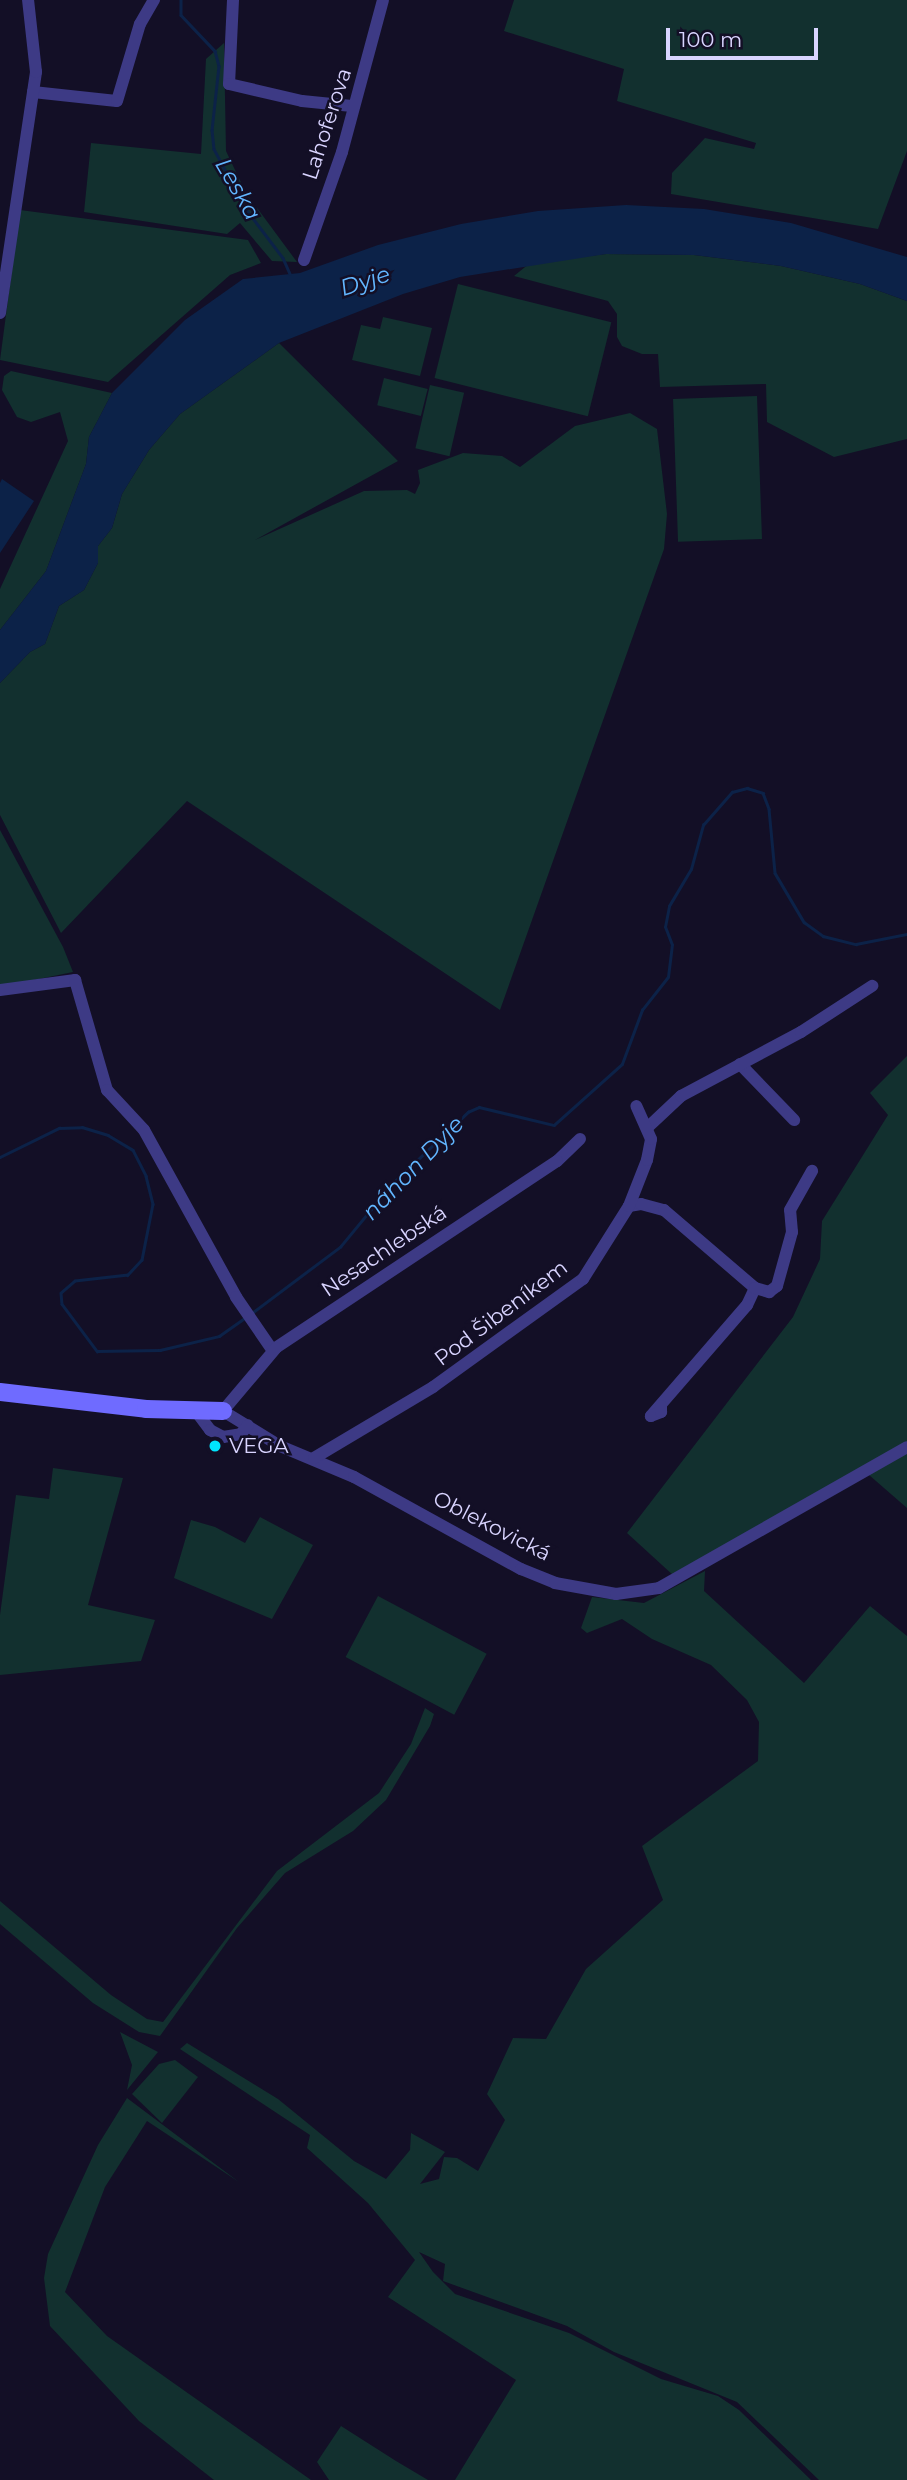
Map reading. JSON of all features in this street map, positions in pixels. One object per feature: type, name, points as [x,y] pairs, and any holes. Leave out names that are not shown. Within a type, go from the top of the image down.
[{"type":"street","points":[[0,313],[37,59],[28,0]]},
{"type":"street","points":[[233,0],[229,83],[302,101],[352,106]]},
{"type":"street","name":"Lahoferova","points":[[304,260],[342,152],[352,106],[383,0]]},
{"type":"street","points":[[33,92],[117,101],[140,24],[150,1]]},
{"type":"street","points":[[0,990],[75,980],[107,1090],[144,1130],[244,1309],[273,1351]]},
{"type":"street","points":[[647,1128],[681,1096],[872,986]]},
{"type":"street","points":[[740,1064],[794,1120]]},
{"type":"street","name":"Pod Šibeníkem","points":[[314,1458],[381,1422],[535,1317],[583,1279],[629,1206],[647,1160],[651,1139],[636,1106]]},
{"type":"street","name":"Nesachlebská","points":[[223,1411],[273,1351],[557,1161],[580,1139]]},
{"type":"street","points":[[629,1206],[641,1204],[664,1210],[755,1288],[769,1292],[777,1286],[792,1232],[790,1210],[812,1171]]},
{"type":"street","points":[[661,1406],[747,1305],[755,1288]]},
{"type":"street","name":"Oblekovická","points":[[0,1392],[223,1411],[280,1446],[314,1458],[521,1569],[555,1583],[616,1594],[659,1588],[907,1447]]},
{"type":"street","points":[[195,1410],[210,1430],[223,1437],[241,1434],[248,1426]]},
{"type":"green space","points":[[514,0],[907,0],[907,151],[878,229],[671,194],[672,173],[705,138],[754,149],[756,143],[617,101],[624,69],[504,31]]},
{"type":"green space","points":[[224,43],[226,151],[246,193],[297,262],[272,261],[240,223],[227,234],[84,212],[91,143],[201,154],[206,59]]},
{"type":"green space","points":[[20,210],[248,240],[261,263],[230,275],[108,382],[0,360]]},
{"type":"green space","points":[[606,254],[694,255],[781,266],[860,284],[907,301],[907,439],[834,457],[767,422],[766,384],[660,387],[658,354],[642,354],[622,346],[617,337],[617,314],[608,301],[514,276],[530,263]]},
{"type":"green space","points":[[458,284],[611,322],[588,416],[435,378]]},
{"type":"green space","points":[[383,317],[432,328],[420,376],[352,360],[361,325],[380,329]]},
{"type":"green space","points":[[279,343],[398,461],[255,540],[364,491],[407,490],[415,494],[420,483],[418,470],[463,453],[502,456],[520,467],[575,426],[630,413],[657,429],[667,514],[664,549],[500,1010],[187,801],[61,933],[0,815],[0,683],[30,652],[45,644],[59,606],[84,590],[98,563],[98,546],[112,528],[122,494],[149,450],[180,414]]},
{"type":"green space","points":[[11,371],[112,393],[89,437],[86,464],[46,571],[0,630],[0,589],[68,441],[60,412],[31,422],[17,417],[2,390],[4,376]]},
{"type":"green space","points":[[384,378],[428,389],[421,416],[377,405]]},
{"type":"green space","points":[[430,385],[464,393],[449,456],[415,448]]},
{"type":"green space","points":[[757,396],[762,539],[678,542],[673,399]]},
{"type":"green space","points":[[0,830],[63,947],[73,972],[0,987]]},
{"type":"green space","points":[[907,1056],[907,1508],[861,1468],[674,1576],[627,1533],[793,1317],[820,1259],[822,1221],[888,1115],[870,1093]]},
{"type":"green space","points":[[53,1468],[123,1478],[88,1605],[155,1620],[141,1661],[0,1675],[0,1615],[16,1495],[49,1499]]},
{"type":"green space","points":[[260,1517],[313,1545],[272,1619],[174,1578],[191,1520],[215,1527],[245,1543]]},
{"type":"green space","points":[[705,1571],[704,1591],[804,1683],[870,1606],[907,1636],[907,2480],[819,2480],[737,2402],[614,2352],[567,2326],[443,2281],[445,2264],[419,2252],[433,2272],[455,2294],[569,2333],[661,2379],[718,2396],[739,2410],[811,2480],[455,2480],[516,2380],[388,2297],[415,2260],[368,2203],[307,2148],[310,2135],[180,2049],[187,2043],[278,2099],[354,2161],[386,2179],[410,2150],[411,2133],[445,2152],[420,2184],[439,2179],[444,2157],[457,2158],[478,2171],[505,2120],[487,2094],[513,2038],[546,2039],[586,1969],[663,1900],[642,1846],[758,1761],[759,1722],[747,1700],[711,1665],[652,1639],[622,1619],[587,1633],[581,1628],[592,1597],[644,1603]]},
{"type":"green space","points":[[378,1596],[487,1654],[454,1715],[346,1657]]},
{"type":"green space","points":[[425,1708],[434,1714],[430,1726],[386,1800],[353,1831],[285,1873],[237,1928],[160,2036],[139,2032],[93,2003],[0,1924],[0,1901],[111,1995],[147,2019],[163,2022],[277,1871],[379,1793],[411,1744]]},
{"type":"green space","points":[[120,2032],[158,2052],[127,2090],[132,2065]]},
{"type":"green space","points":[[175,2060],[198,2077],[162,2123],[132,2094],[159,2064]]},
{"type":"green space","points":[[127,2098],[239,2182],[147,2121],[105,2187],[65,2292],[107,2336],[311,2480],[214,2480],[139,2421],[50,2326],[44,2278],[48,2254],[98,2145]]},
{"type":"green space","points":[[341,2426],[428,2480],[329,2480],[317,2462]]},
{"type":"water","name":"Dyje","points":[[626,205],[704,209],[791,223],[907,257],[907,301],[860,284],[781,266],[694,255],[606,254],[460,277],[403,294],[279,343],[180,414],[149,450],[122,494],[112,528],[98,546],[98,563],[84,590],[59,606],[45,644],[30,652],[0,683],[0,630],[46,571],[86,464],[89,437],[112,393],[185,320],[243,279],[300,273],[378,245],[461,224],[538,211]]},
{"type":"water","points":[[2,479],[34,501],[0,553],[0,483]]},
{"type":"waterway","name":"Leska","points":[[181,0],[181,15],[215,51],[219,66],[212,130],[214,149],[246,209],[283,258],[290,274]]},
{"type":"waterway","name":"náhon Dyje","points":[[253,1312],[340,1247],[392,1184],[468,1112],[479,1107],[554,1125],[622,1064],[642,1010],[668,977],[672,945],[665,927],[669,906],[691,869],[703,825],[732,792],[747,788],[763,793],[769,809],[775,873],[804,922],[823,936],[856,944],[907,934]]},
{"type":"waterway","name":"náhon Dyje","points":[[0,1157],[59,1128],[82,1127],[108,1135],[133,1150],[146,1176],[153,1204],[142,1260],[128,1275],[75,1281],[61,1293],[62,1304],[97,1351],[160,1350],[219,1336],[245,1318]]},
{"type":"place","name":"VEGA","points":[[215,1446]]}]
